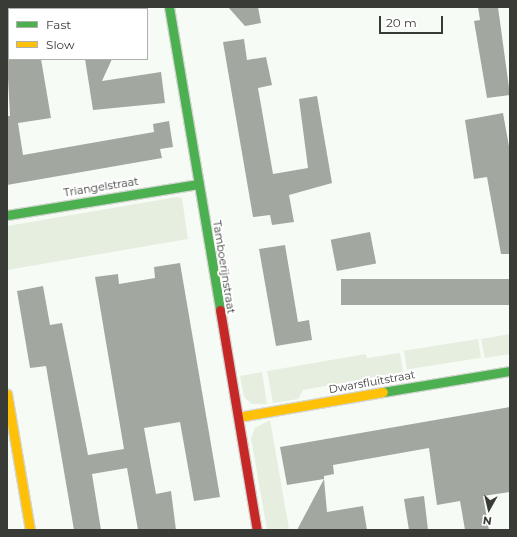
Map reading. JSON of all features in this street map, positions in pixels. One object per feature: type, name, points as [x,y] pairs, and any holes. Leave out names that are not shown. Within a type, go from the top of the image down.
[{"type":"street","name":"Tamboerijnstraat","points":[[169,7],[256,530]]},
{"type":"street","name":"Triangelstraat","points":[[7,215],[199,184]]},
{"type":"street","name":"Dwarsfluitstraat","points":[[238,417],[510,370]]},
{"type":"street","points":[[7,394],[30,530]]},
{"type":"green space","points":[[177,197],[182,198],[188,239],[7,270],[7,226]]},
{"type":"green space","points":[[510,334],[510,354],[485,358],[481,339]]},
{"type":"green space","points":[[478,339],[481,358],[407,369],[404,351]]},
{"type":"green space","points":[[400,353],[403,372],[303,390],[298,399],[273,403],[267,371],[366,354],[367,358]]},
{"type":"green space","points":[[262,372],[267,404],[252,404],[244,397],[240,376]]},
{"type":"green space","points":[[270,420],[289,529],[283,530],[267,530],[251,438],[255,428]]},
{"type":"building","points":[[228,7],[258,7],[261,23],[245,26]]},
{"type":"building","points":[[478,7],[498,7],[510,95],[487,98],[474,21],[480,20]]},
{"type":"building","points":[[244,39],[247,60],[266,57],[272,85],[258,88],[273,174],[308,168],[299,99],[317,96],[332,183],[289,195],[294,222],[272,225],[270,215],[253,217],[223,42]]},
{"type":"building","points":[[7,59],[41,60],[51,118],[18,123],[23,155],[154,132],[153,124],[169,121],[173,147],[160,149],[162,158],[7,185],[7,116],[10,116]]},
{"type":"building","points":[[85,60],[112,60],[102,81],[161,72],[165,103],[93,110]]},
{"type":"building","points":[[503,113],[510,152],[510,254],[501,254],[487,177],[474,179],[465,120]]},
{"type":"building","points":[[370,232],[376,263],[337,271],[331,240]]},
{"type":"building","points":[[285,245],[298,322],[309,320],[312,340],[276,346],[259,249]]},
{"type":"building","points":[[180,263],[220,497],[194,501],[180,422],[144,428],[156,494],[171,491],[176,530],[138,530],[127,468],[92,474],[101,530],[74,530],[46,366],[30,368],[17,291],[43,286],[50,325],[62,323],[88,455],[124,449],[95,277],[118,274],[119,284],[155,278],[154,267]]},
{"type":"building","points":[[341,279],[510,279],[510,305],[341,305]]},
{"type":"building","points":[[510,407],[510,492],[483,496],[489,530],[465,530],[460,501],[437,505],[429,448],[333,465],[334,474],[324,476],[324,479],[287,485],[280,447]]},
{"type":"building","points":[[324,479],[327,512],[363,506],[367,530],[297,530]]},
{"type":"building","points":[[424,496],[428,530],[409,530],[404,499]]},
{"type":"traffic: fast","points":[[169,7],[220,310]]},
{"type":"traffic: fast","points":[[7,215],[199,184]]},
{"type":"traffic: fast","points":[[383,392],[510,371]]},
{"type":"traffic: slow","points":[[238,417],[383,392]]},
{"type":"traffic: slow","points":[[7,394],[30,530]]},
{"type":"traffic: jam","points":[[220,310],[257,530]]}]
